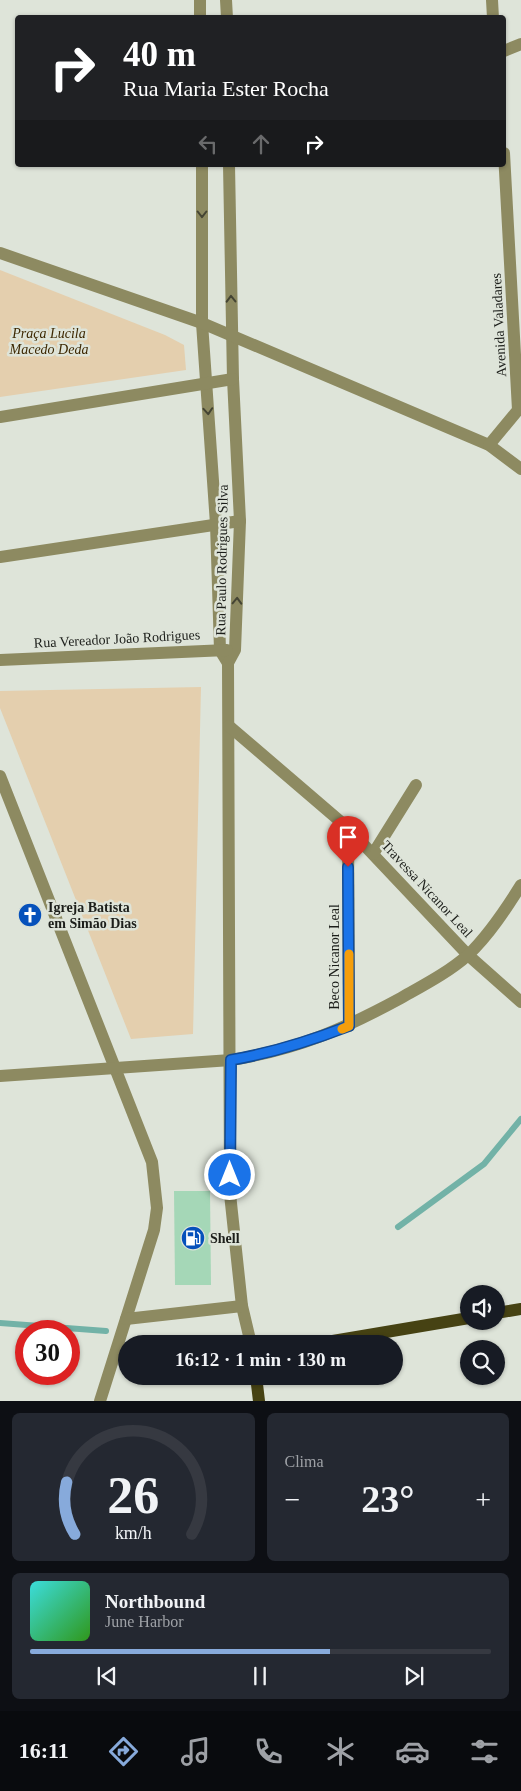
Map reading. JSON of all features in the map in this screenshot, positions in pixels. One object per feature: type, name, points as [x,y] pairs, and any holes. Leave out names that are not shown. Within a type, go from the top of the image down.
[{"type":"main road","points":[[505,1312],[521,1309]]},
{"type":"main road","points":[[368,1335],[460,1320]]},
{"type":"main road","points":[[257,1385],[259,1401]]},
{"type":"street","points":[[200,0],[200,15]]},
{"type":"street","points":[[226,0],[227,15]]},
{"type":"street","points":[[492,0],[493,15]]},
{"type":"street","points":[[506,51],[521,44]]},
{"type":"street","name":"Rua Paulo Rodrigues Silva","points":[[202,167],[202,323],[216,524],[220,650],[228,663]]},
{"type":"street","name":"Rua Paulo Rodrigues Silva","points":[[228,663],[235,650],[240,522],[233,379],[229,167]]},
{"type":"street","name":"Avenida Valadares","points":[[489,445],[520,413],[505,167]]},
{"type":"street","points":[[0,253],[202,323],[489,445],[521,470]]},
{"type":"street","points":[[0,417],[233,379]]},
{"type":"street","points":[[0,558],[216,524],[240,522]]},
{"type":"street","name":"Rua Vereador João Rodrigues","points":[[0,660],[235,650]]},
{"type":"street","points":[[228,663],[231,1060],[230,1194],[242,1306],[249,1335]]},
{"type":"street","name":"Travessa Nicanor Leal","points":[[228,726],[348,828],[468,954],[521,1002]]},
{"type":"street","points":[[0,776],[152,1162],[157,1208],[154,1230],[100,1401]]},
{"type":"street","points":[[373,854],[416,785]]},
{"type":"street","name":"Beco Nicanor Leal","points":[[348,828],[349,1026]]},
{"type":"street","points":[[0,1076],[231,1060],[264,1055],[303,1044],[349,1026],[441,974],[468,954],[510,904],[521,885]]},
{"type":"street","points":[[126,1319],[242,1306]]},
{"type":"green space","name":"Praça Lucila Macedo Deda","points":[[0,270],[165,335],[184,345],[186,370],[0,397]]},
{"type":"green space","points":[[201,687],[193,1034],[131,1039],[0,708],[0,691]]},
{"type":"building","name":"Shell","points":[[174,1191],[210,1191],[211,1285],[175,1285]]},
{"type":"waterway","points":[[398,1227],[484,1164],[521,1119]]},
{"type":"waterway","points":[[0,1323],[106,1331]]},
{"type":"slow traffic","points":[[342,1029],[349,1026],[349,954]]},
{"type":"place","name":"Igreja Batista em Simão Dias","points":[[30,915]]},
{"type":"place","name":"Shell","points":[[193,1238]]},
{"type":"route","points":[[230,1175],[231,1060],[264,1055],[303,1044],[349,1026],[348,867]]}]
